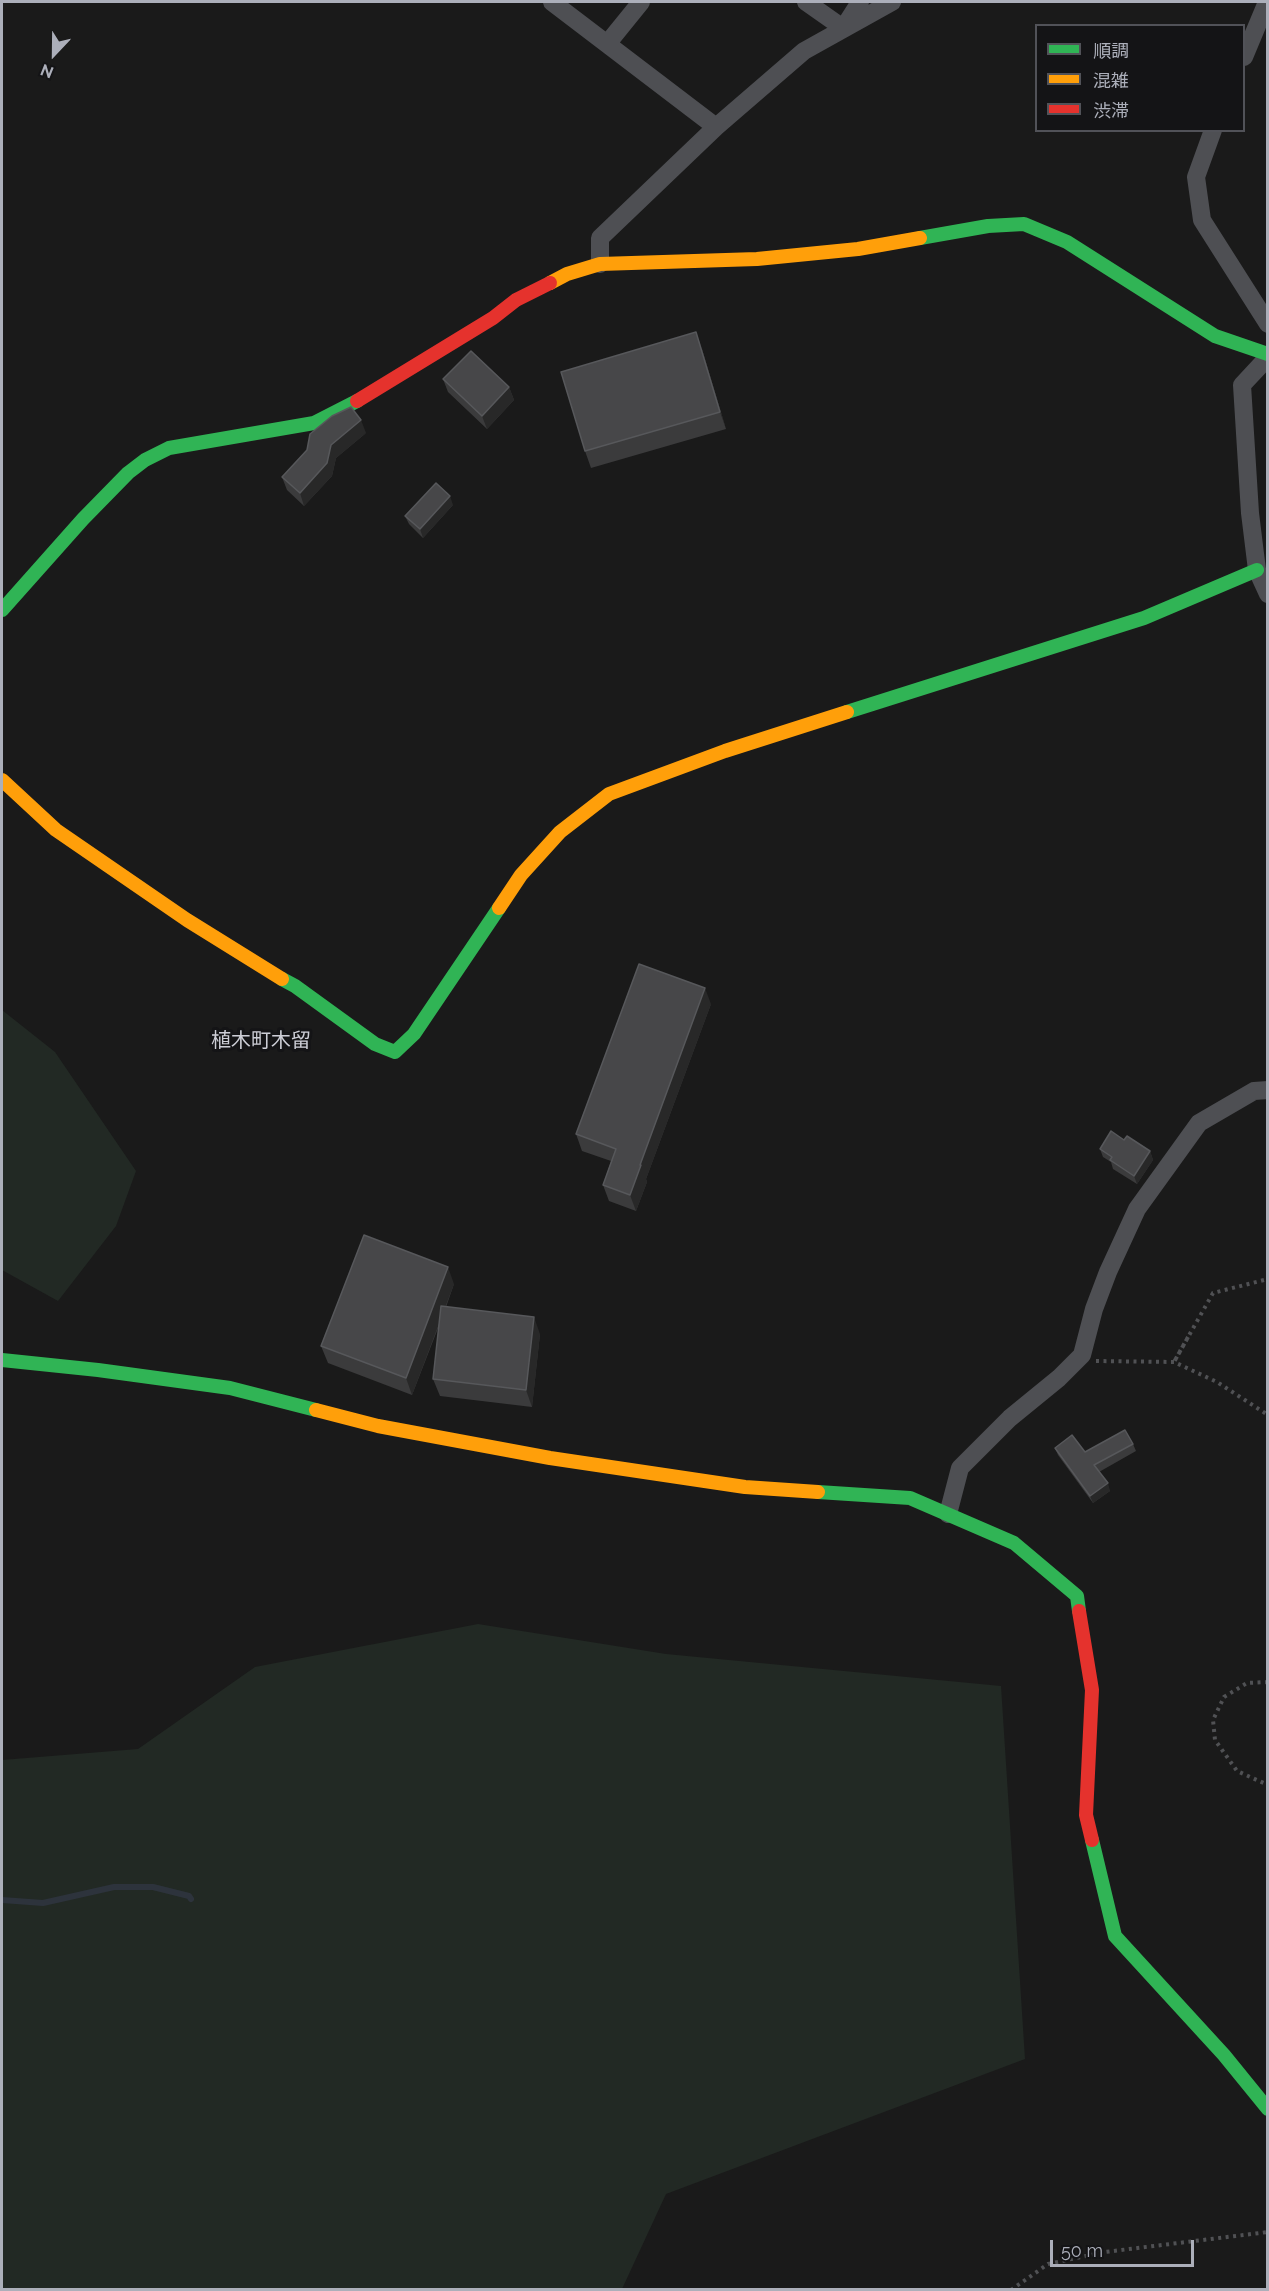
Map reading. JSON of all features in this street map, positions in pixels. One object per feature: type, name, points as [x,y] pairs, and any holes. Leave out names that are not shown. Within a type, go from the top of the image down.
[{"type":"street","points":[[552,2],[716,127]]},
{"type":"street","points":[[607,44],[641,2]]},
{"type":"street","points":[[806,2],[843,28]]},
{"type":"street","points":[[843,28],[860,2]]},
{"type":"street","points":[[600,264],[600,237],[716,127],[804,51],[892,2]]},
{"type":"street","points":[[1245,55],[1267,2]]},
{"type":"street","points":[[1212,132],[1196,177],[1202,220],[1268,324]]},
{"type":"street","points":[[2,610],[82,519],[128,473],[145,460],[169,448],[314,423],[357,401],[493,318],[516,300],[567,274],[600,264],[790,255],[858,249],[988,225],[1024,224],[1067,242],[1215,336],[1268,356],[1242,385],[1250,513],[1257,570],[1268,594]]},
{"type":"street","points":[[2,780],[66,836],[187,920],[266,971],[295,986],[375,1044],[395,1052],[414,1034],[521,875],[560,832],[609,794],[725,751],[1144,618],[1257,570]]},
{"type":"street","points":[[948,1514],[960,1468],[1010,1418],[1059,1378],[1082,1354],[1094,1310],[1108,1272],[1137,1209],[1198,1123],[1254,1091],[1268,1090]]},
{"type":"street","points":[[2,1359],[230,1388],[378,1426],[561,1460],[745,1487],[910,1498],[1014,1543],[1077,1596],[1092,1690],[1086,1815],[1115,1936],[1224,2055],[1268,2109]]},
{"type":"path","points":[[1174,1362],[1213,1293],[1268,1279]]},
{"type":"path","points":[[1174,1362],[1188,1337]]},
{"type":"path","points":[[1082,1354],[1100,1362],[1174,1362],[1217,1382],[1268,1415]]},
{"type":"path","points":[[1268,1682],[1247,1683],[1224,1697],[1213,1720],[1215,1740],[1237,1771],[1268,1785]]},
{"type":"path","points":[[1011,2289],[1048,2264],[1105,2252],[1268,2232]]},
{"type":"shaded area","points":[[2,1010],[55,1052],[136,1171],[116,1226],[58,1301],[2,1270]]},
{"type":"shaded area","points":[[478,1624],[666,1654],[1001,1686],[1025,2059],[666,2194],[622,2289],[2,2289],[2,1760],[138,1749],[255,1667]]},
{"type":"building","points":[[696,332],[720,412],[585,451],[561,372]]},
{"type":"building","points":[[471,351],[509,387],[482,416],[443,379]]},
{"type":"building","points":[[351,407],[361,420],[331,445],[327,463],[300,493],[282,477],[307,450],[310,434],[332,416]]},
{"type":"building","points":[[436,483],[450,496],[420,529],[405,516]]},
{"type":"building","points":[[639,964],[705,988],[630,1195],[603,1185],[616,1149],[576,1134]]},
{"type":"building","points":[[1111,1131],[1124,1140],[1127,1136],[1150,1151],[1134,1176],[1110,1160],[1112,1157],[1100,1149]]},
{"type":"building","points":[[364,1235],[448,1267],[406,1378],[321,1346]]},
{"type":"building","points":[[441,1306],[534,1317],[526,1390],[433,1379]]},
{"type":"building","points":[[1125,1430],[1133,1444],[1094,1465],[1108,1483],[1090,1496],[1055,1448],[1072,1435],[1085,1452]]},
{"type":"waterway","points":[[2,1900],[43,1903],[114,1887],[153,1887],[189,1896],[191,1899]]},
{"type":"traffic: fast","points":[[920,238],[988,226],[1024,224],[1067,242],[1215,336],[1268,354]]},
{"type":"traffic: fast","points":[[2,610],[83,519],[128,473],[145,460],[169,448],[314,423],[357,401]]},
{"type":"traffic: fast","points":[[847,712],[1144,618],[1257,570]]},
{"type":"traffic: fast","points":[[282,979],[375,1044],[395,1052],[414,1034],[499,908]]},
{"type":"traffic: fast","points":[[2,1360],[230,1388],[316,1410]]},
{"type":"traffic: fast","points":[[818,1492],[910,1498],[1014,1543],[1077,1596],[1079,1611]]},
{"type":"traffic: fast","points":[[1092,1840],[1115,1936],[1224,2055],[1268,2109]]},
{"type":"traffic: slow","points":[[550,283],[567,274],[600,264],[757,259],[858,249],[920,238]]},
{"type":"traffic: slow","points":[[499,908],[521,875],[560,832],[609,794],[725,751],[847,712]]},
{"type":"traffic: slow","points":[[2,780],[56,830],[187,920],[282,979]]},
{"type":"traffic: slow","points":[[316,1410],[378,1426],[550,1458],[745,1487],[818,1492]]},
{"type":"traffic: jam","points":[[357,401],[493,318],[516,300],[550,283]]},
{"type":"traffic: jam","points":[[1079,1611],[1092,1690],[1086,1815],[1092,1840]]},
{"type":"district","name":"植木町木留","points":[[261,1041]]}]
